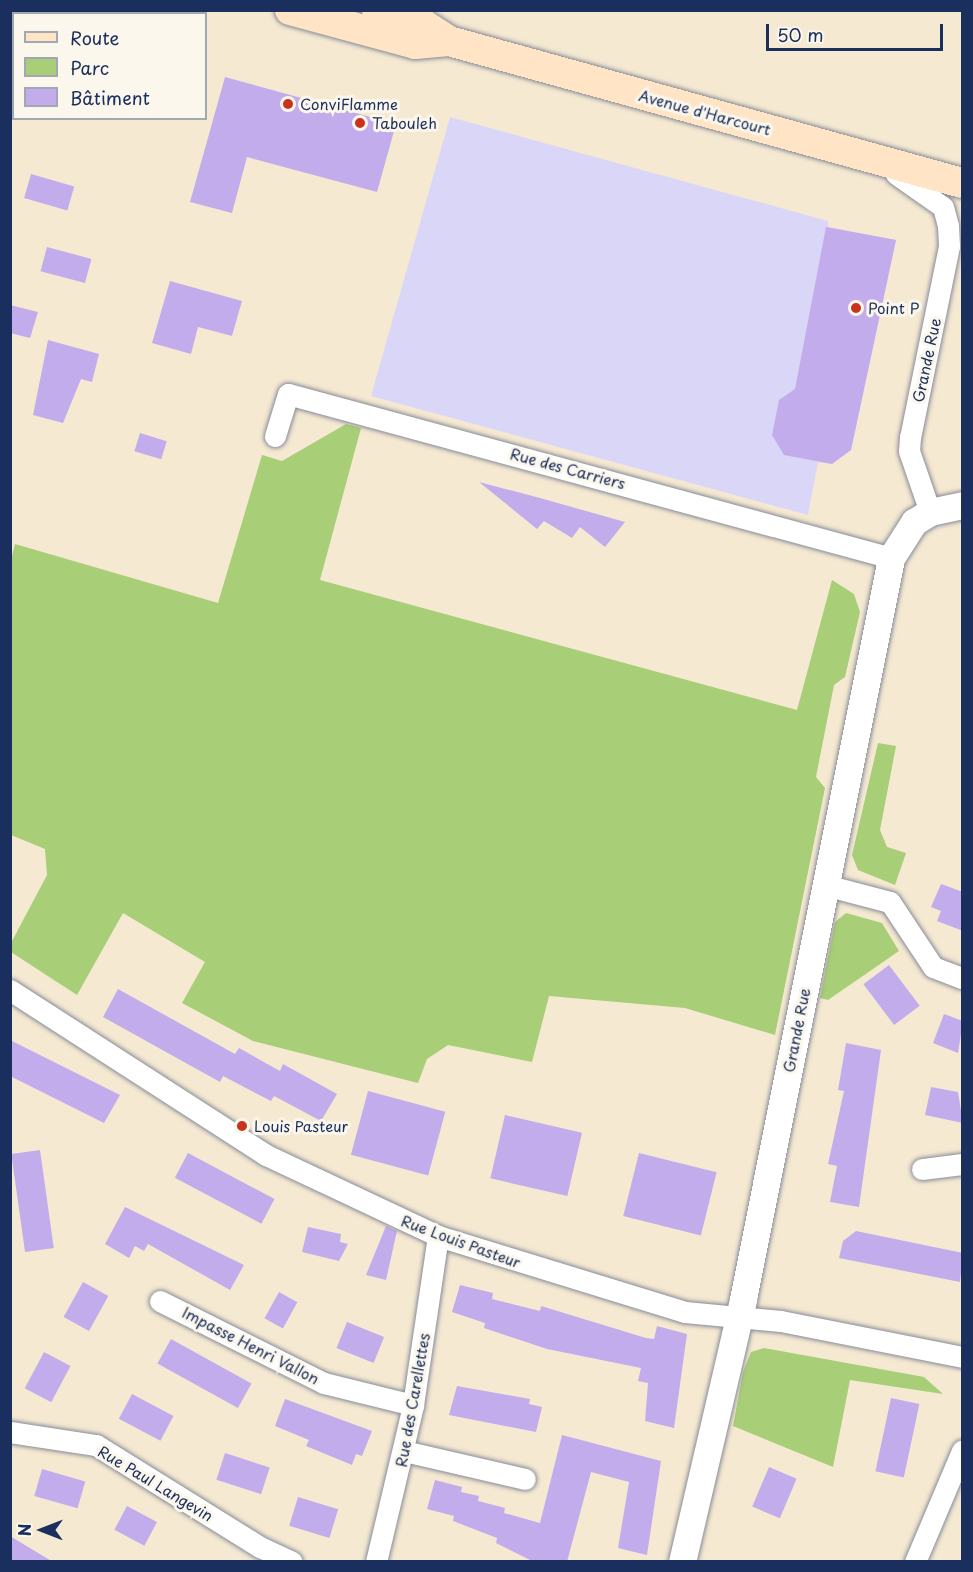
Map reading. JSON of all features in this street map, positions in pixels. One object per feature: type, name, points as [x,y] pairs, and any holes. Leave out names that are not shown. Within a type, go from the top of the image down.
[{"type":"main road","name":"Avenue d'Harcourt","points":[[290,10],[415,44],[448,41]]},
{"type":"main road","name":"Avenue d'Harcourt","points":[[377,10],[423,24],[448,41],[963,183]]},
{"type":"street","name":"Grande Rue","points":[[860,155],[925,189],[943,207],[949,246],[909,451],[930,512]]},
{"type":"street","name":"Rue des Carriers","points":[[275,436],[288,394],[891,558]]},
{"type":"street","name":"Grande Rue","points":[[682,1562],[739,1317],[891,558],[900,538],[930,512],[963,504]]},
{"type":"street","points":[[825,885],[890,902],[933,967],[963,978]]},
{"type":"street","name":"Rue Louis Pasteur","points":[[10,990],[266,1155],[438,1236],[685,1312],[739,1317],[963,1357]]},
{"type":"street","points":[[922,1169],[963,1164]]},
{"type":"street","name":"Rue des Carellettes","points":[[376,1562],[413,1405],[438,1236]]},
{"type":"street","name":"Impasse Henri Vallon","points":[[160,1301],[324,1383],[413,1405]]},
{"type":"street","name":"Rue Paul Langevin","points":[[10,1432],[96,1445],[260,1547],[292,1562]]},
{"type":"street","points":[[404,1451],[525,1479]]},
{"type":"street","points":[[915,1562],[963,1452]]},
{"type":"shaded area","points":[[450,117],[828,221],[828,227],[896,240],[851,450],[832,464],[818,462],[808,515],[371,396]]},
{"type":"green space","points":[[346,424],[361,428],[320,580],[797,710],[832,580],[854,594],[860,612],[845,677],[834,685],[816,777],[825,788],[775,1035],[685,1008],[549,996],[532,1062],[448,1045],[427,1059],[418,1083],[253,1041],[182,1003],[205,962],[123,913],[77,995],[11,952],[11,943],[47,875],[45,849],[11,835],[10,564],[15,544],[218,603],[262,455],[282,461]]},
{"type":"green space","points":[[878,743],[896,746],[880,830],[887,847],[906,853],[895,885],[858,870],[852,855]]},
{"type":"green space","points":[[846,913],[882,923],[899,951],[828,1000],[820,998],[835,922]]},
{"type":"green space","points":[[764,1348],[924,1377],[943,1394],[850,1380],[833,1467],[733,1426],[743,1372],[751,1352]]},
{"type":"building","points":[[225,77],[396,124],[377,192],[247,157],[232,213],[190,202]]},
{"type":"building","points":[[31,174],[74,186],[67,210],[24,198]]},
{"type":"building","name":"Point P","points":[[826,227],[896,240],[851,450],[832,464],[784,455],[772,435],[779,400],[795,389]]},
{"type":"building","points":[[47,247],[91,259],[85,283],[41,271]]},
{"type":"building","points":[[170,281],[242,301],[232,336],[198,327],[191,354],[152,343]]},
{"type":"building","points":[[10,305],[38,312],[30,338],[10,333]]},
{"type":"building","points":[[48,340],[99,354],[92,382],[81,379],[63,423],[33,415]]},
{"type":"building","points":[[140,433],[167,441],[161,459],[134,451]]},
{"type":"building","points":[[479,482],[625,522],[605,547],[580,527],[572,538],[544,521],[537,529]]},
{"type":"building","points":[[941,884],[963,892],[963,931],[937,921],[941,911],[931,907]]},
{"type":"building","points":[[889,965],[920,1006],[894,1025],[863,984]]},
{"type":"building","points":[[118,989],[235,1054],[239,1048],[280,1071],[283,1064],[337,1094],[321,1121],[274,1096],[271,1101],[223,1076],[220,1082],[103,1017]]},
{"type":"building","points":[[944,1014],[963,1021],[958,1053],[933,1043]]},
{"type":"building","points":[[10,1040],[120,1095],[104,1123],[10,1076]]},
{"type":"building","points":[[846,1043],[881,1050],[859,1207],[830,1202],[837,1166],[828,1164],[844,1091],[838,1090]]},
{"type":"building","points":[[931,1087],[958,1092],[963,1123],[925,1115]]},
{"type":"building","points":[[368,1091],[445,1112],[428,1175],[351,1155]]},
{"type":"building","points":[[505,1115],[582,1133],[567,1196],[490,1178]]},
{"type":"building","points":[[40,1150],[54,1248],[25,1252],[11,1154]]},
{"type":"building","points":[[188,1153],[275,1199],[261,1224],[175,1178]]},
{"type":"building","points":[[639,1153],[717,1172],[701,1235],[623,1216]]},
{"type":"building","points":[[125,1207],[244,1265],[230,1290],[148,1244],[144,1251],[135,1246],[129,1258],[105,1244]]},
{"type":"building","points":[[386,1226],[397,1231],[386,1280],[366,1275]]},
{"type":"building","points":[[308,1227],[341,1234],[340,1242],[348,1244],[339,1261],[302,1252]]},
{"type":"building","points":[[856,1231],[963,1253],[960,1282],[839,1258],[843,1241]]},
{"type":"building","points":[[83,1282],[108,1296],[89,1331],[64,1317]]},
{"type":"building","points":[[460,1285],[493,1293],[492,1299],[540,1311],[541,1306],[646,1338],[654,1339],[657,1326],[687,1334],[674,1428],[645,1421],[648,1383],[638,1381],[641,1368],[547,1349],[484,1328],[485,1323],[452,1312]]},
{"type":"building","points":[[279,1292],[297,1302],[283,1328],[264,1318]]},
{"type":"building","points":[[347,1322],[384,1337],[374,1363],[337,1348]]},
{"type":"building","points":[[171,1339],[251,1384],[238,1408],[157,1363]]},
{"type":"building","points":[[44,1352],[70,1366],[51,1402],[25,1388]]},
{"type":"building","points":[[457,1386],[530,1399],[529,1404],[542,1407],[536,1432],[449,1415]]},
{"type":"building","points":[[132,1394],[173,1416],[160,1441],[119,1419]]},
{"type":"building","points":[[891,1398],[919,1404],[904,1477],[875,1471]]},
{"type":"building","points":[[285,1399],[372,1431],[362,1456],[356,1454],[352,1465],[306,1446],[309,1440],[275,1426]]},
{"type":"building","points":[[562,1435],[661,1461],[647,1555],[618,1548],[629,1482],[591,1472],[567,1562],[534,1562],[496,1543],[497,1538],[453,1521],[454,1516],[427,1509],[435,1480],[462,1487],[461,1492],[479,1496],[478,1501],[505,1508],[504,1513],[540,1523]]},
{"type":"building","points":[[225,1453],[270,1468],[261,1494],[216,1480]]},
{"type":"building","points":[[769,1467],[797,1479],[780,1518],[752,1507]]},
{"type":"building","points":[[42,1469],[85,1481],[78,1508],[34,1496]]},
{"type":"building","points":[[298,1497],[338,1509],[329,1538],[289,1526]]},
{"type":"building","points":[[127,1506],[157,1522],[144,1546],[114,1530]]},
{"type":"building","points":[[10,1536],[53,1562],[10,1562]]},
{"type":"place","name":"ConviFlamme","points":[[288,104]]},
{"type":"place","name":"Tabouleh","points":[[360,123]]},
{"type":"place","name":"Point P","points":[[856,308]]},
{"type":"place","name":"Louis Pasteur","points":[[242,1126]]}]
